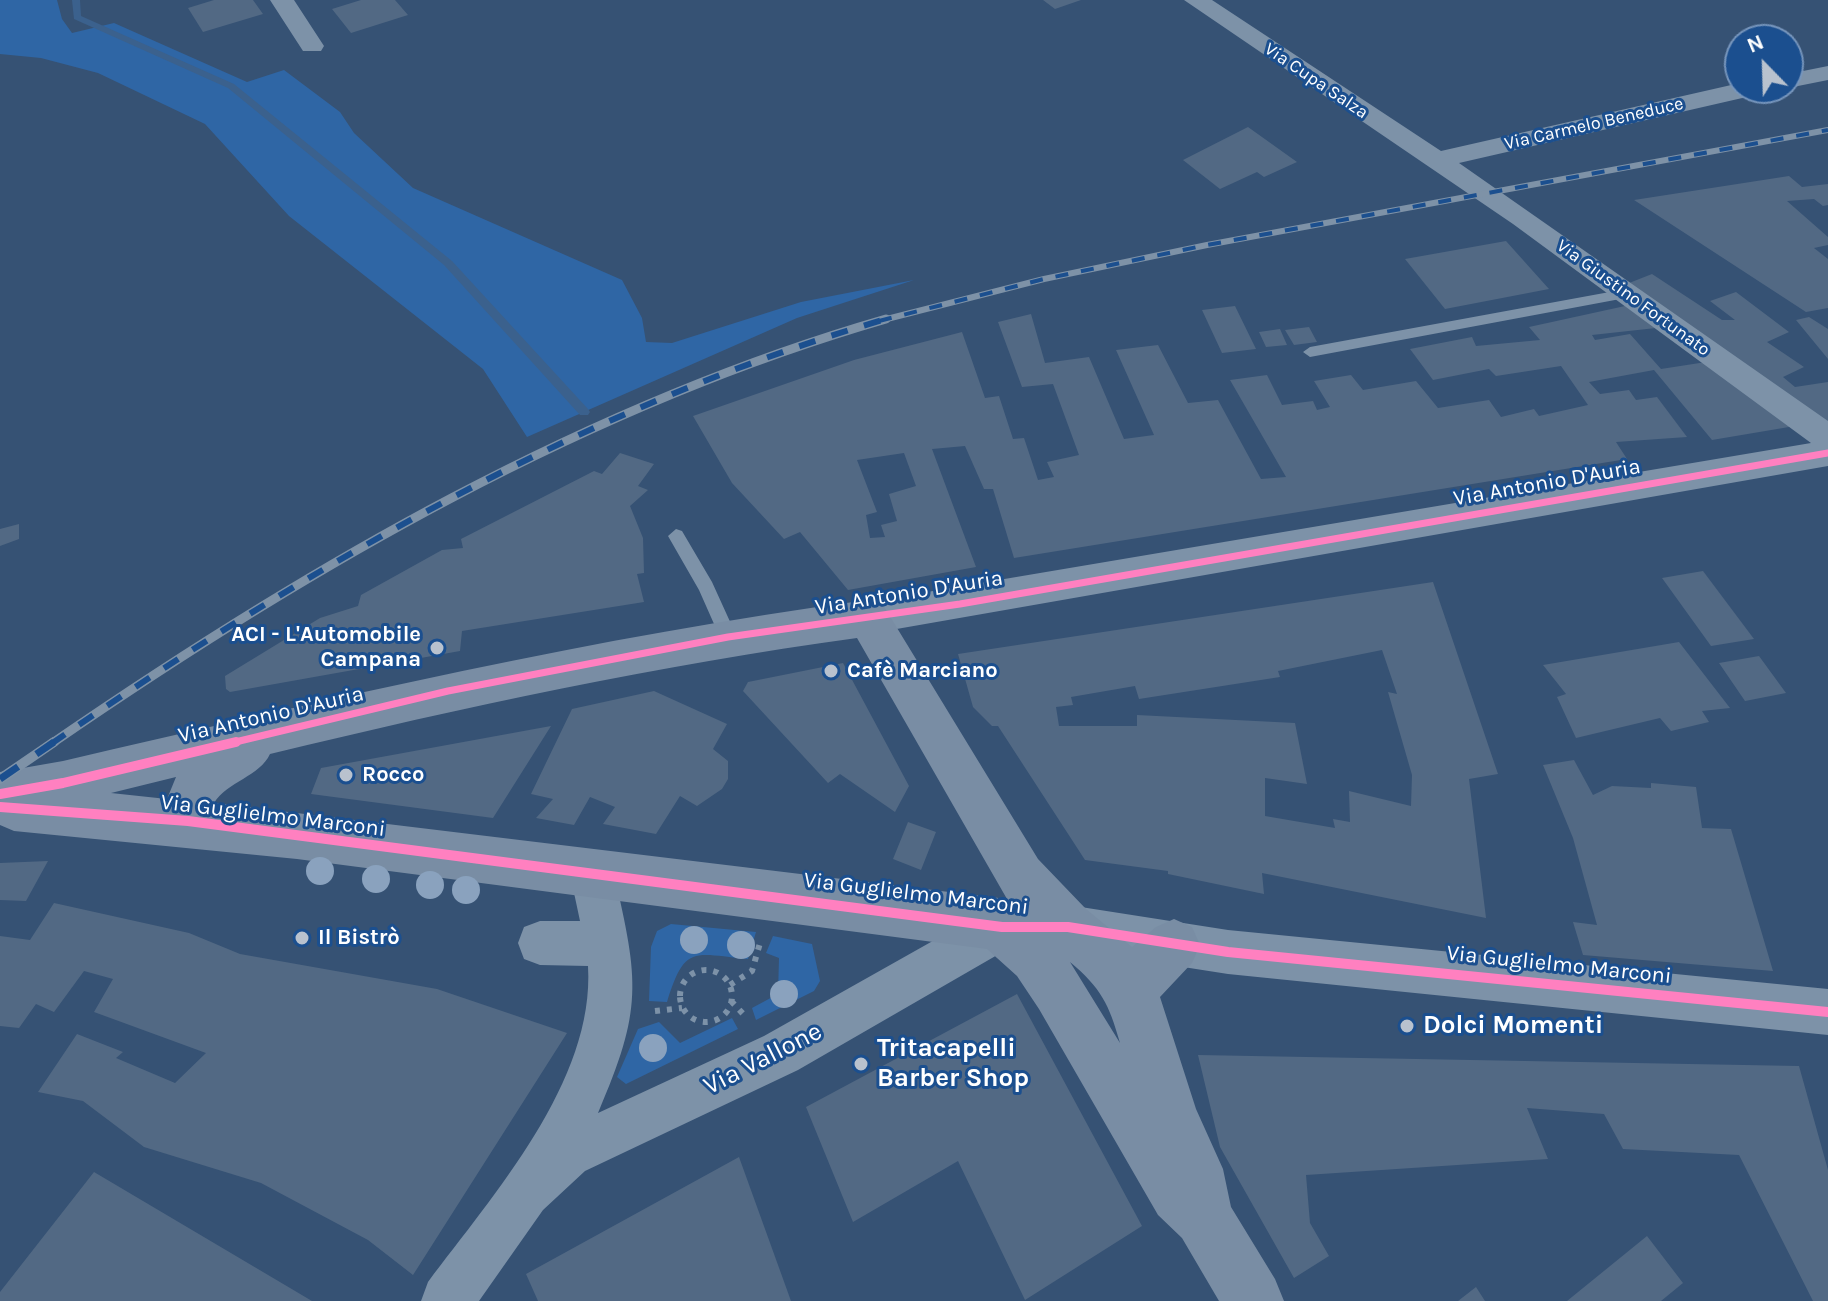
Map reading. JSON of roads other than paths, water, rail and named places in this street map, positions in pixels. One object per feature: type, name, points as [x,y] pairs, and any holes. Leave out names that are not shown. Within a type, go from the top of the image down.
[{"type":"street","name":"Via Cupa Salza","points":[[1196,0],[1437,160]]},
{"type":"street","points":[[287,1],[312,46]]},
{"type":"street","points":[[1804,78],[1828,73]]},
{"type":"street","name":"Via Carmelo Beneduce","points":[[1437,160],[1724,94]]},
{"type":"street","name":"Via Giustino Fortunato","points":[[1437,160],[1828,438]]},
{"type":"street","name":"Via Antonio D'Auria","points":[[0,794],[63,783],[448,691],[728,637],[868,618],[1828,453]]},
{"type":"street","points":[[868,618],[1020,876],[1068,927],[1112,963],[1132,992],[1170,1117],[1194,1169],[1203,1217]]},
{"type":"street","name":"Via Antonio D'Auria","points":[[188,821],[187,806],[193,789],[207,773],[279,732]]},
{"type":"street","name":"Via Guglielmo Marconi","points":[[0,807],[188,821],[770,894],[1002,927],[1068,927],[1174,945],[1828,1012]]},
{"type":"street","name":"Via Vallone","points":[[447,1301],[527,1191],[579,1098],[610,1018],[607,944],[592,874]]},
{"type":"street","points":[[1002,927],[1035,958],[1058,990],[1179,1194],[1203,1217],[1253,1301]]},
{"type":"street","name":"Via Vallone","points":[[527,1191],[567,1153],[781,1053],[1002,927]]},
{"type":"street","points":[[540,943],[607,944]]},
{"type":"street","points":[[1132,992],[1148,968],[1174,945]]},
{"type":"lane","points":[[1310,352],[1626,294]]},
{"type":"lane","points":[[676,536],[706,587],[728,637]]},
{"type":"waterway","points":[[76,0],[77,17],[231,86],[448,263],[584,412]]},
{"type":"railway","points":[[883,320],[1044,279],[1207,245],[1828,130]]},
{"type":"railway","points":[[51,744],[248,615],[452,498],[557,445],[665,397],[774,355],[883,320]]},
{"type":"railway","points":[[0,779],[54,742]]},
{"type":"place","name":"ACI - L'Automobile Campana","points":[[437,648]]},
{"type":"place","name":"Cafè Marciano","points":[[831,671]]},
{"type":"place","name":"Rocco","points":[[346,775]]},
{"type":"place","name":"Il Bistrò","points":[[302,938]]},
{"type":"place","name":"Dolci Momenti","points":[[1407,1026]]},
{"type":"place","name":"Tritacapelli Barber Shop","points":[[861,1064]]}]
